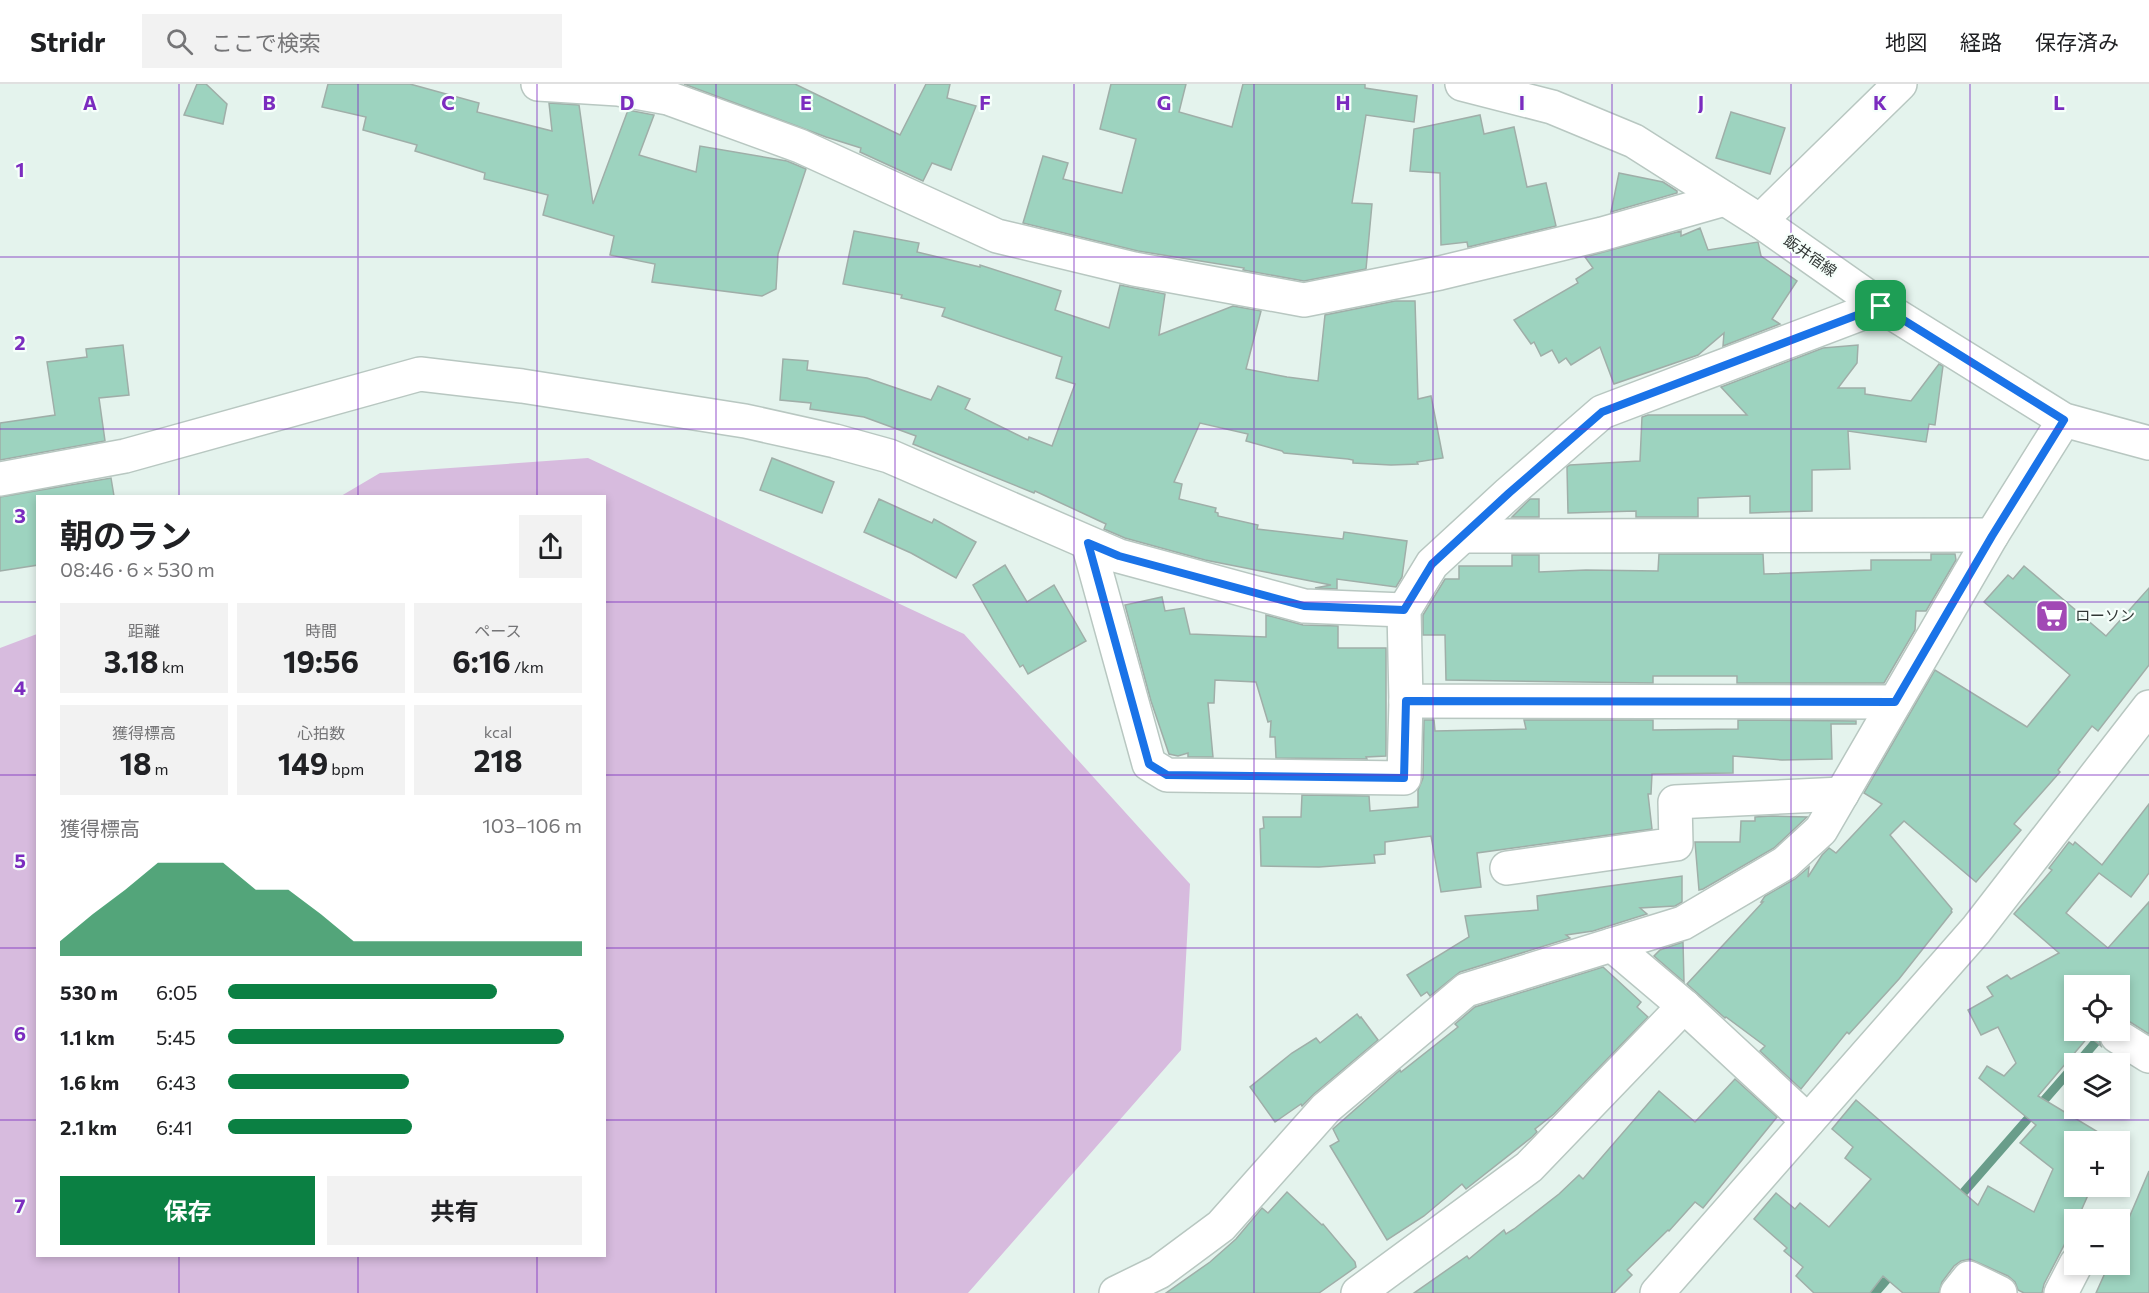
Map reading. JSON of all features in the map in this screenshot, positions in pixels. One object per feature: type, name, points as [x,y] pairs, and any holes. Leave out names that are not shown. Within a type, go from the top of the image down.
[{"type":"street","points":[[538,84],[618,89],[668,98],[800,146],[997,236],[1134,270],[1304,300],[1440,273],[1602,234],[1725,199]]},
{"type":"street","name":"飯井宿線","points":[[1462,84],[1552,107],[1634,141],[1760,221],[1881,306],[2064,420],[2149,443]]},
{"type":"street","points":[[1760,221],[1900,84]]},
{"type":"street","points":[[1088,543],[1149,764],[1167,775],[1404,778],[1406,701],[1404,610],[1432,564],[1602,412],[1881,306]]},
{"type":"street","points":[[0,479],[125,456],[420,374],[522,386],[733,419],[835,441],[889,456],[1119,556],[1304,606],[1404,610]]},
{"type":"street","points":[[1116,1293],[1159,1272],[1221,1226],[1326,1108],[1466,990],[1683,923],[1785,863],[1821,830],[1992,536],[2064,420]]},
{"type":"street","points":[[1464,536],[1992,536]]},
{"type":"street","points":[[1406,701],[1895,702]]},
{"type":"street","points":[[1657,1293],[1976,930],[2149,706]]},
{"type":"street","points":[[1507,868],[1676,844],[1675,802],[1842,794]]},
{"type":"street","points":[[1612,945],[1684,1005],[1808,1121]]},
{"type":"street","points":[[1358,1293],[1529,1167],[1684,1005]]},
{"type":"street","points":[[2125,1041],[2149,1056]]},
{"type":"street","points":[[2061,1293],[2070,1275]]},
{"type":"street","points":[[1957,1293],[1969,1278],[2000,1293]]},
{"type":"shaded area","points":[[588,458],[964,634],[1190,884],[1181,1050],[968,1293],[0,1293],[0,648],[36,634],[36,1257],[606,1257],[606,495],[343,495],[380,473]]},
{"type":"building","points":[[197,84],[206,84],[227,104],[223,124],[184,115]]},
{"type":"building","points":[[328,84],[410,84],[479,103],[477,112],[552,131],[549,103],[579,105],[593,204],[628,110],[654,115],[639,155],[696,172],[700,146],[787,161],[806,169],[778,254],[776,289],[762,296],[652,282],[655,264],[610,255],[614,236],[543,215],[548,195],[484,179],[485,173],[415,151],[417,145],[363,130],[366,117],[322,107]]},
{"type":"building","points":[[684,84],[795,84],[900,135],[926,84],[950,84],[947,98],[976,106],[951,170],[932,163],[923,181],[860,152],[861,148]]},
{"type":"building","points":[[1111,84],[1186,84],[1179,112],[1232,127],[1243,84],[1365,84],[1365,88],[1417,96],[1414,122],[1366,115],[1352,203],[1372,204],[1366,269],[1304,281],[1243,270],[1244,268],[1138,251],[1023,223],[1043,156],[1068,163],[1063,179],[1122,193],[1136,139],[1100,129]]},
{"type":"building","points":[[1731,112],[1785,128],[1770,174],[1716,158]]},
{"type":"building","points":[[1480,115],[1484,134],[1514,127],[1527,187],[1546,183],[1556,226],[1468,247],[1467,242],[1441,245],[1440,173],[1410,171],[1414,129]]},
{"type":"building","points":[[1619,173],[1663,182],[1677,193],[1611,212]]},
{"type":"building","points":[[1700,228],[1708,250],[1758,242],[1761,256],[1797,281],[1772,319],[1780,324],[1723,346],[1724,333],[1698,355],[1614,384],[1600,347],[1571,365],[1566,358],[1559,363],[1552,350],[1541,356],[1534,342],[1531,344],[1514,320],[1578,283],[1576,279],[1593,268],[1585,257],[1681,231],[1681,236]]},
{"type":"building","points":[[854,231],[919,243],[917,252],[980,267],[980,265],[1061,291],[1055,310],[1109,328],[1120,285],[1165,294],[1159,335],[1233,306],[1261,311],[1246,369],[1318,381],[1325,315],[1395,301],[1415,301],[1418,399],[1431,396],[1443,458],[1417,462],[1418,464],[1353,463],[1353,460],[1348,459],[1284,453],[1246,441],[1248,434],[1200,423],[1174,482],[1182,484],[1179,499],[1216,508],[1215,512],[1218,516],[1258,525],[1257,529],[1343,539],[1344,532],[1407,541],[1402,577],[1396,587],[1337,579],[1337,589],[1315,588],[1331,585],[1205,560],[1125,538],[1104,529],[1106,524],[1035,491],[1034,493],[913,444],[916,436],[864,417],[810,409],[811,403],[780,400],[783,359],[808,361],[807,370],[867,378],[931,400],[938,386],[970,399],[965,409],[1028,440],[1029,437],[1052,446],[1075,384],[1056,378],[1062,357],[942,316],[945,308],[901,298],[902,295],[843,284]]},
{"type":"building","points":[[123,345],[129,395],[99,398],[105,441],[0,460],[0,423],[55,415],[47,362],[87,357],[86,349]]},
{"type":"building","points":[[1858,345],[1857,363],[1838,388],[1865,388],[1865,394],[1911,401],[1939,364],[1943,366],[1935,425],[1929,424],[1926,442],[1848,431],[1850,469],[1812,470],[1812,511],[1750,513],[1750,496],[1698,498],[1698,517],[1636,517],[1636,511],[1568,513],[1567,467],[1640,461],[1642,417],[1648,415],[1747,415],[1721,387],[1823,348]]},
{"type":"building","points":[[772,458],[834,482],[822,513],[760,490]]},
{"type":"building","points":[[111,478],[114,495],[36,495],[36,565],[0,571],[0,497]]},
{"type":"building","points":[[879,499],[932,523],[934,519],[976,542],[956,578],[911,553],[864,532]]},
{"type":"building","points":[[1530,499],[1539,499],[1539,517],[1512,517]]},
{"type":"building","points":[[1659,554],[1763,554],[1764,574],[1871,570],[1871,560],[1931,560],[1931,554],[1955,554],[1956,560],[1926,611],[1916,611],[1915,630],[1884,683],[1737,683],[1737,676],[1653,676],[1653,683],[1446,680],[1445,635],[1423,635],[1423,615],[1445,579],[1459,579],[1459,566],[1512,566],[1512,555],[1539,555],[1539,572],[1658,571]]},
{"type":"building","points":[[1005,565],[1027,602],[1054,585],[1086,641],[1028,674],[1023,665],[1020,667],[973,585]]},
{"type":"building","points":[[2024,566],[2106,636],[2149,588],[2149,665],[2098,731],[2092,726],[2058,770],[2060,772],[2014,824],[2021,830],[1976,882],[1904,821],[1890,835],[1952,909],[1952,912],[1899,979],[1849,1034],[1847,1032],[1801,1089],[1760,1051],[1765,1046],[1725,1018],[1687,984],[1763,902],[1761,902],[1765,896],[1795,879],[1809,867],[1808,877],[1829,848],[1836,853],[1882,804],[1864,793],[1935,670],[2027,727],[2070,675],[1984,602],[2008,575],[2013,579]]},
{"type":"building","points":[[1162,597],[1165,611],[1184,608],[1190,634],[1266,637],[1266,615],[1303,625],[1338,626],[1338,648],[1386,648],[1386,756],[1366,757],[1367,759],[1276,758],[1275,737],[1270,737],[1271,721],[1268,722],[1256,682],[1215,680],[1214,703],[1208,703],[1213,757],[1188,757],[1188,753],[1178,756],[1169,754],[1151,701],[1125,605]]},
{"type":"building","points":[[1424,720],[1434,720],[1435,731],[1526,729],[1524,720],[1653,720],[1653,730],[1738,729],[1738,720],[1856,721],[1856,724],[1831,724],[1832,759],[1782,760],[1733,756],[1733,773],[1652,774],[1651,794],[1648,794],[1652,829],[1477,853],[1481,887],[1441,892],[1431,836],[1385,842],[1385,854],[1374,855],[1375,863],[1319,867],[1261,866],[1260,829],[1264,828],[1263,817],[1301,817],[1302,795],[1369,796],[1370,811],[1418,807],[1418,790],[1423,778]]},
{"type":"building","points":[[2149,804],[2149,873],[2131,897],[2099,873],[2066,913],[2108,948],[2149,902],[2149,1034],[2130,1022],[2130,975],[2064,975],[2064,1041],[2085,1041],[2075,1053],[2064,1053],[2064,1065],[2038,1096],[2064,1112],[2064,1119],[2076,1119],[2096,1131],[2064,1131],[2064,1197],[2087,1197],[2082,1209],[2064,1209],[2064,1245],[2044,1284],[2042,1293],[2024,1293],[2018,1290],[2015,1282],[2008,1276],[1970,1259],[1954,1266],[1942,1282],[1939,1293],[1903,1293],[1883,1276],[1870,1293],[1814,1293],[1796,1276],[1803,1267],[1784,1251],[1787,1248],[1754,1219],[1776,1193],[1795,1209],[1800,1203],[1829,1227],[1871,1179],[1845,1158],[1853,1147],[1832,1129],[1856,1100],[1978,1205],[1988,1186],[2034,1212],[2053,1169],[2020,1143],[2036,1125],[1979,1078],[1987,1066],[2004,1076],[2016,1063],[1998,1027],[1981,1035],[1968,1010],[1993,996],[1987,987],[2007,975],[2011,979],[2059,953],[2014,914],[2052,870],[2049,868],[2069,842],[2073,845],[2075,842],[2102,865]]},
{"type":"building","points":[[1755,817],[1807,817],[1774,848],[1699,890],[1695,842],[1740,842],[1741,821],[1755,821]]},
{"type":"building","points":[[1682,876],[1682,902],[1675,906],[1640,908],[1647,914],[1593,931],[1566,935],[1570,938],[1460,972],[1430,996],[1427,992],[1421,996],[1407,975],[1469,937],[1465,916],[1538,910],[1537,896]]},
{"type":"building","points":[[1683,942],[1684,982],[1654,956],[1660,950]]},
{"type":"building","points":[[1603,967],[1641,1002],[1637,1007],[1648,1017],[1554,1114],[1535,1129],[1537,1132],[1532,1137],[1466,1189],[1462,1184],[1424,1216],[1387,1240],[1330,1146],[1339,1141],[1333,1129],[1400,1070],[1401,1072],[1458,1027],[1455,1024],[1475,1007]]},
{"type":"building","points":[[1357,1014],[1378,1040],[1302,1106],[1301,1104],[1275,1122],[1250,1087],[1292,1053],[1316,1038],[1320,1043]]},
{"type":"building","points":[[1735,1079],[1777,1117],[1703,1208],[1695,1202],[1669,1231],[1627,1270],[1632,1275],[1614,1293],[1414,1293],[1467,1256],[1469,1259],[1504,1230],[1506,1234],[1514,1229],[1559,1194],[1579,1175],[1583,1179],[1659,1091],[1695,1122]]},
{"type":"building","points":[[2149,1171],[2149,1293],[2096,1293],[2104,1275],[2130,1275],[2130,1216]]},
{"type":"building","points":[[1287,1192],[1323,1224],[1355,1262],[1356,1267],[1319,1293],[1166,1293],[1210,1262],[1236,1239],[1262,1208],[1268,1213]]},
{"type":"waterway","points":[[2086,1053],[2097,1041]]},
{"type":"waterway","points":[[1956,1201],[2064,1077]]},
{"type":"waterway","points":[[1875,1293],[1895,1270]]},
{"type":"place","name":"ローソン","points":[[2052,616]]},
{"type":"route","points":[[1881,306],[2064,420],[1992,536],[1895,702],[1406,701],[1404,778],[1167,775],[1149,764],[1088,543],[1119,556],[1304,606],[1404,610],[1432,564],[1602,412],[1881,306]]}]
